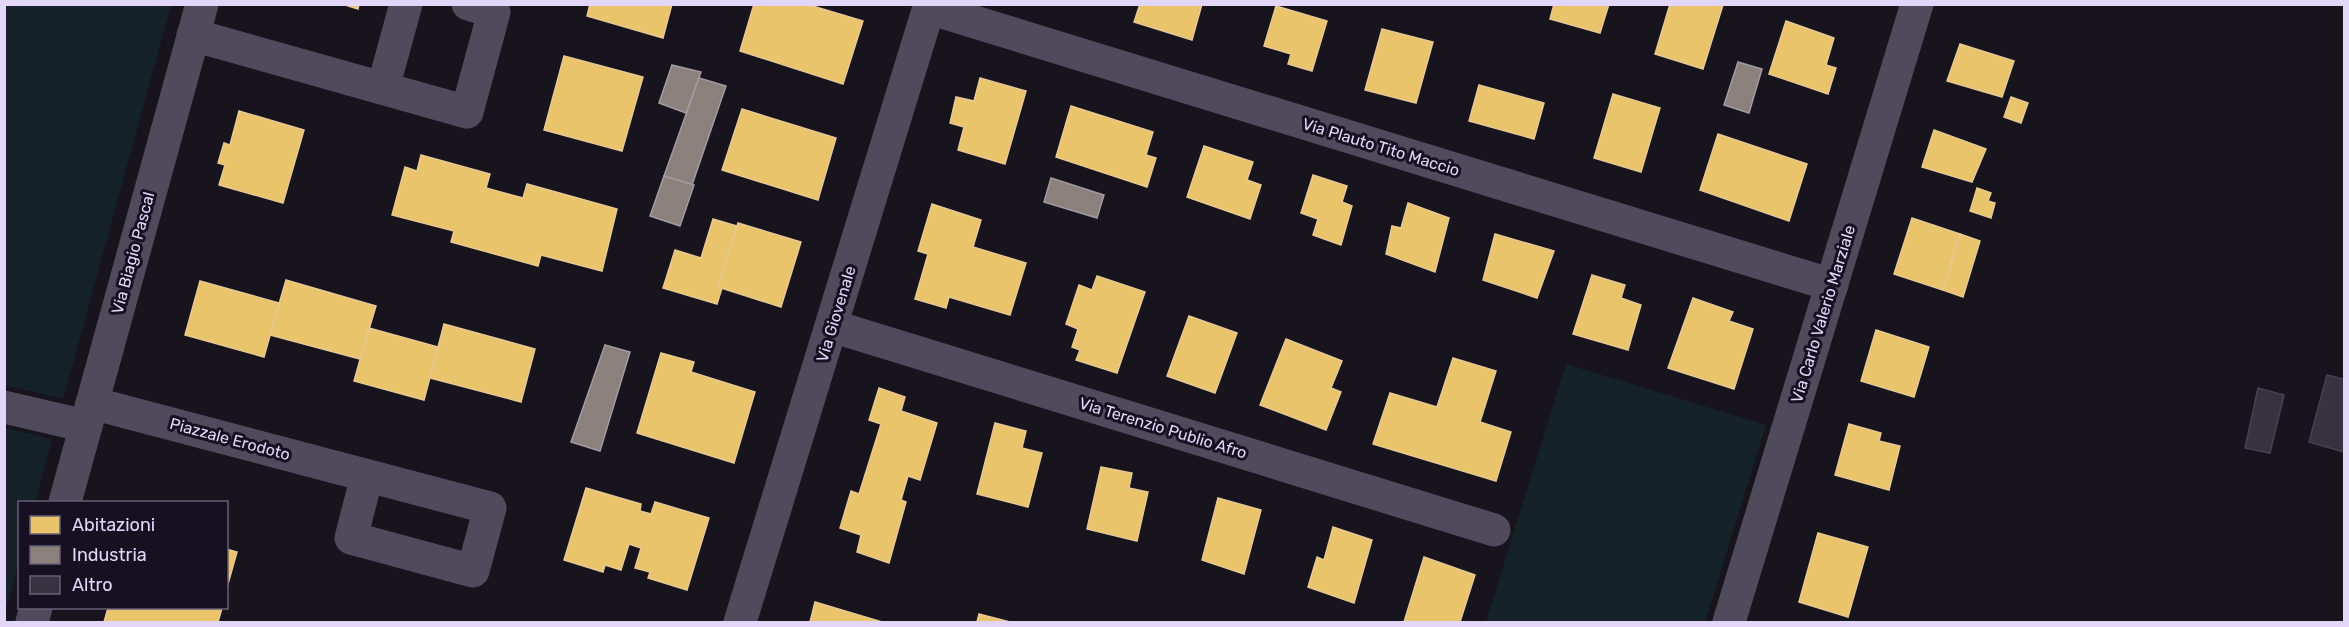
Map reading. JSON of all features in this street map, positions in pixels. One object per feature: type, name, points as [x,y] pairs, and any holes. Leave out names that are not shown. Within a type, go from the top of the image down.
[{"type":"street","points":[[383,88],[406,4]]},
{"type":"street","points":[[197,20],[383,88],[467,112],[494,12],[468,4]]},
{"type":"street","name":"Via Carlo Valerio Marziale","points":[[1729,622],[1917,4]]},
{"type":"street","name":"Via Plauto Tito Maccio","points":[[930,6],[1832,285]]},
{"type":"street","name":"Via Giovenale","points":[[740,622],[930,6]]},
{"type":"street","name":"Via Biagio Pascal","points":[[65,501],[197,20]]},
{"type":"street","name":"Via Terenzio Publio Afro","points":[[832,326],[1494,530]]},
{"type":"street","name":"Piazzale Erodoto","points":[[4,407],[89,415],[368,476]]},
{"type":"shaded area","points":[[5,4],[171,5],[63,399],[5,385]]},
{"type":"shaded area","points":[[1566,364],[1766,425],[1705,622],[1486,622]]},
{"type":"shaded area","points":[[5,428],[52,439],[35,501],[18,501],[18,563],[5,614]]},
{"type":"building: Abitazioni","points":[[342,4],[359,4],[358,9]]},
{"type":"building: Abitazioni","points":[[590,4],[672,4],[663,38],[587,16]]},
{"type":"building: Abitazioni","points":[[754,4],[806,4],[863,21],[843,84],[740,51]]},
{"type":"building: Abitazioni","points":[[1140,4],[1202,4],[1192,40],[1134,22]]},
{"type":"building: Abitazioni","points":[[1554,4],[1609,4],[1600,33],[1550,19]]},
{"type":"building: Abitazioni","points":[[1670,4],[1723,5],[1703,69],[1655,54]]},
{"type":"building: Abitazioni","points":[[1276,6],[1327,21],[1312,71],[1288,64],[1291,54],[1264,46]]},
{"type":"building: Abitazioni","points":[[1786,21],[1834,38],[1826,65],[1836,68],[1828,94],[1769,74]]},
{"type":"building: Abitazioni","points":[[1382,29],[1433,42],[1416,103],[1365,90]]},
{"type":"building: Abitazioni","points":[[1960,44],[2014,61],[2002,97],[1947,81]]},
{"type":"building: Abitazioni","points":[[564,56],[643,77],[622,151],[544,130]]},
{"type":"building: Abitazioni","points":[[980,78],[1026,91],[1005,164],[958,150],[964,127],[950,123],[956,97],[974,101]]},
{"type":"building: Abitazioni","points":[[1479,85],[1544,103],[1534,139],[1469,121]]},
{"type":"building: Abitazioni","points":[[1613,94],[1660,108],[1641,172],[1594,158]]},
{"type":"building: Abitazioni","points":[[2011,97],[2028,103],[2021,123],[2004,117]]},
{"type":"building: Abitazioni","points":[[1071,106],[1153,132],[1146,155],[1156,158],[1147,187],[1056,157]]},
{"type":"building: Abitazioni","points":[[742,109],[836,138],[818,200],[722,170]]},
{"type":"building: Abitazioni","points":[[239,111],[304,130],[283,203],[219,185],[225,165],[218,163],[224,143],[230,145]]},
{"type":"building: Abitazioni","points":[[1934,130],[1986,149],[1972,182],[1922,167]]},
{"type":"building: Abitazioni","points":[[1718,134],[1807,164],[1789,221],[1700,190]]},
{"type":"building: Abitazioni","points":[[1204,146],[1253,162],[1247,180],[1261,185],[1250,219],[1187,197]]},
{"type":"building: Abitazioni","points":[[421,155],[490,174],[486,188],[523,198],[527,184],[617,209],[602,271],[541,255],[538,266],[451,242],[454,231],[392,215],[405,167],[417,171]]},
{"type":"building: Abitazioni","points":[[1313,175],[1347,186],[1342,202],[1352,206],[1341,245],[1313,235],[1318,219],[1301,213]]},
{"type":"building: Abitazioni","points":[[1977,188],[1991,193],[1988,201],[1995,203],[1991,218],[1970,211]]},
{"type":"building: Abitazioni","points":[[1408,203],[1449,218],[1435,272],[1386,254],[1392,226],[1401,228]]},
{"type":"building: Abitazioni","points":[[932,204],[981,220],[973,247],[1026,263],[1010,315],[949,297],[946,308],[915,299],[928,254],[918,251]]},
{"type":"building: Abitazioni","points":[[1912,218],[1960,234],[1943,290],[1894,274]]},
{"type":"building: Abitazioni","points":[[713,219],[737,226],[718,287],[722,288],[717,304],[663,288],[675,250],[701,258]]},
{"type":"building: Abitazioni","points":[[738,223],[801,242],[781,307],[718,287]]},
{"type":"building: Abitazioni","points":[[1495,234],[1554,251],[1537,298],[1483,280]]},
{"type":"building: Abitazioni","points":[[1960,234],[1980,241],[1963,297],[1943,290]]},
{"type":"building: Abitazioni","points":[[1592,275],[1625,285],[1621,298],[1641,305],[1628,350],[1573,334]]},
{"type":"building: Abitazioni","points":[[1097,276],[1145,292],[1117,373],[1076,360],[1080,350],[1072,347],[1078,329],[1066,324],[1079,285],[1092,290]]},
{"type":"building: Abitazioni","points":[[286,280],[376,306],[360,359],[270,335]]},
{"type":"building: Abitazioni","points":[[200,281],[279,303],[264,357],[185,335]]},
{"type":"building: Abitazioni","points":[[1693,298],[1733,312],[1729,321],[1753,329],[1734,389],[1668,368]]},
{"type":"building: Abitazioni","points":[[1189,316],[1237,333],[1215,393],[1167,376]]},
{"type":"building: Abitazioni","points":[[444,324],[535,349],[521,402],[430,378]]},
{"type":"building: Abitazioni","points":[[369,328],[438,347],[424,400],[354,381]]},
{"type":"building: Abitazioni","points":[[1876,330],[1929,347],[1914,397],[1861,381]]},
{"type":"building: Abitazioni","points":[[1286,339],[1342,361],[1331,388],[1341,392],[1326,430],[1260,405]]},
{"type":"building: Abitazioni","points":[[661,353],[694,362],[691,372],[755,392],[734,463],[637,433]]},
{"type":"building: Abitazioni","points":[[1453,358],[1496,371],[1480,422],[1511,432],[1496,481],[1373,444],[1390,393],[1437,407]]},
{"type":"building: Abitazioni","points":[[879,388],[905,397],[901,411],[937,423],[920,480],[908,476],[901,500],[906,502],[889,563],[857,552],[861,535],[840,528],[851,491],[859,494],[881,424],[869,420]]},
{"type":"building: Abitazioni","points":[[995,423],[1026,431],[1022,448],[1042,453],[1028,507],[977,494]]},
{"type":"building: Abitazioni","points":[[1849,424],[1881,433],[1879,441],[1900,446],[1889,490],[1835,475]]},
{"type":"building: Abitazioni","points":[[1101,467],[1132,473],[1129,488],[1148,492],[1137,541],[1087,529]]},
{"type":"building: Abitazioni","points":[[586,488],[641,504],[640,511],[651,514],[655,502],[709,518],[687,590],[648,578],[650,572],[635,568],[641,548],[629,544],[621,570],[605,565],[603,572],[564,560]]},
{"type":"building: Abitazioni","points":[[1218,498],[1261,510],[1244,574],[1202,560]]},
{"type":"building: Abitazioni","points":[[1333,527],[1372,540],[1354,603],[1308,587],[1317,557],[1324,560]]},
{"type":"building: Abitazioni","points":[[1818,533],[1868,547],[1848,617],[1799,602]]},
{"type":"building: Abitazioni","points":[[228,550],[237,552],[228,584]]},
{"type":"building: Abitazioni","points":[[1424,557],[1475,575],[1460,622],[1404,622]]},
{"type":"building: Abitazioni","points":[[815,602],[882,622],[810,622]]},
{"type":"building: Abitazioni","points":[[108,609],[222,609],[218,622],[104,622]]},
{"type":"building: Abitazioni","points":[[979,614],[1010,622],[977,622]]},
{"type":"building: Industria","points":[[1738,62],[1762,69],[1749,113],[1724,105]]},
{"type":"building: Industria","points":[[672,65],[701,72],[686,113],[659,103]]},
{"type":"building: Industria","points":[[699,78],[726,86],[692,185],[664,176]]},
{"type":"building: Industria","points":[[664,176],[694,185],[680,226],[650,216]]},
{"type":"building: Industria","points":[[1051,178],[1104,195],[1097,218],[1044,202]]},
{"type":"building: Industria","points":[[605,345],[630,352],[600,451],[571,442]]},
{"type":"building: Altro","points":[[2327,375],[2344,379],[2344,452],[2309,442]]},
{"type":"building: Altro","points":[[2258,388],[2284,395],[2270,453],[2245,448]]}]
